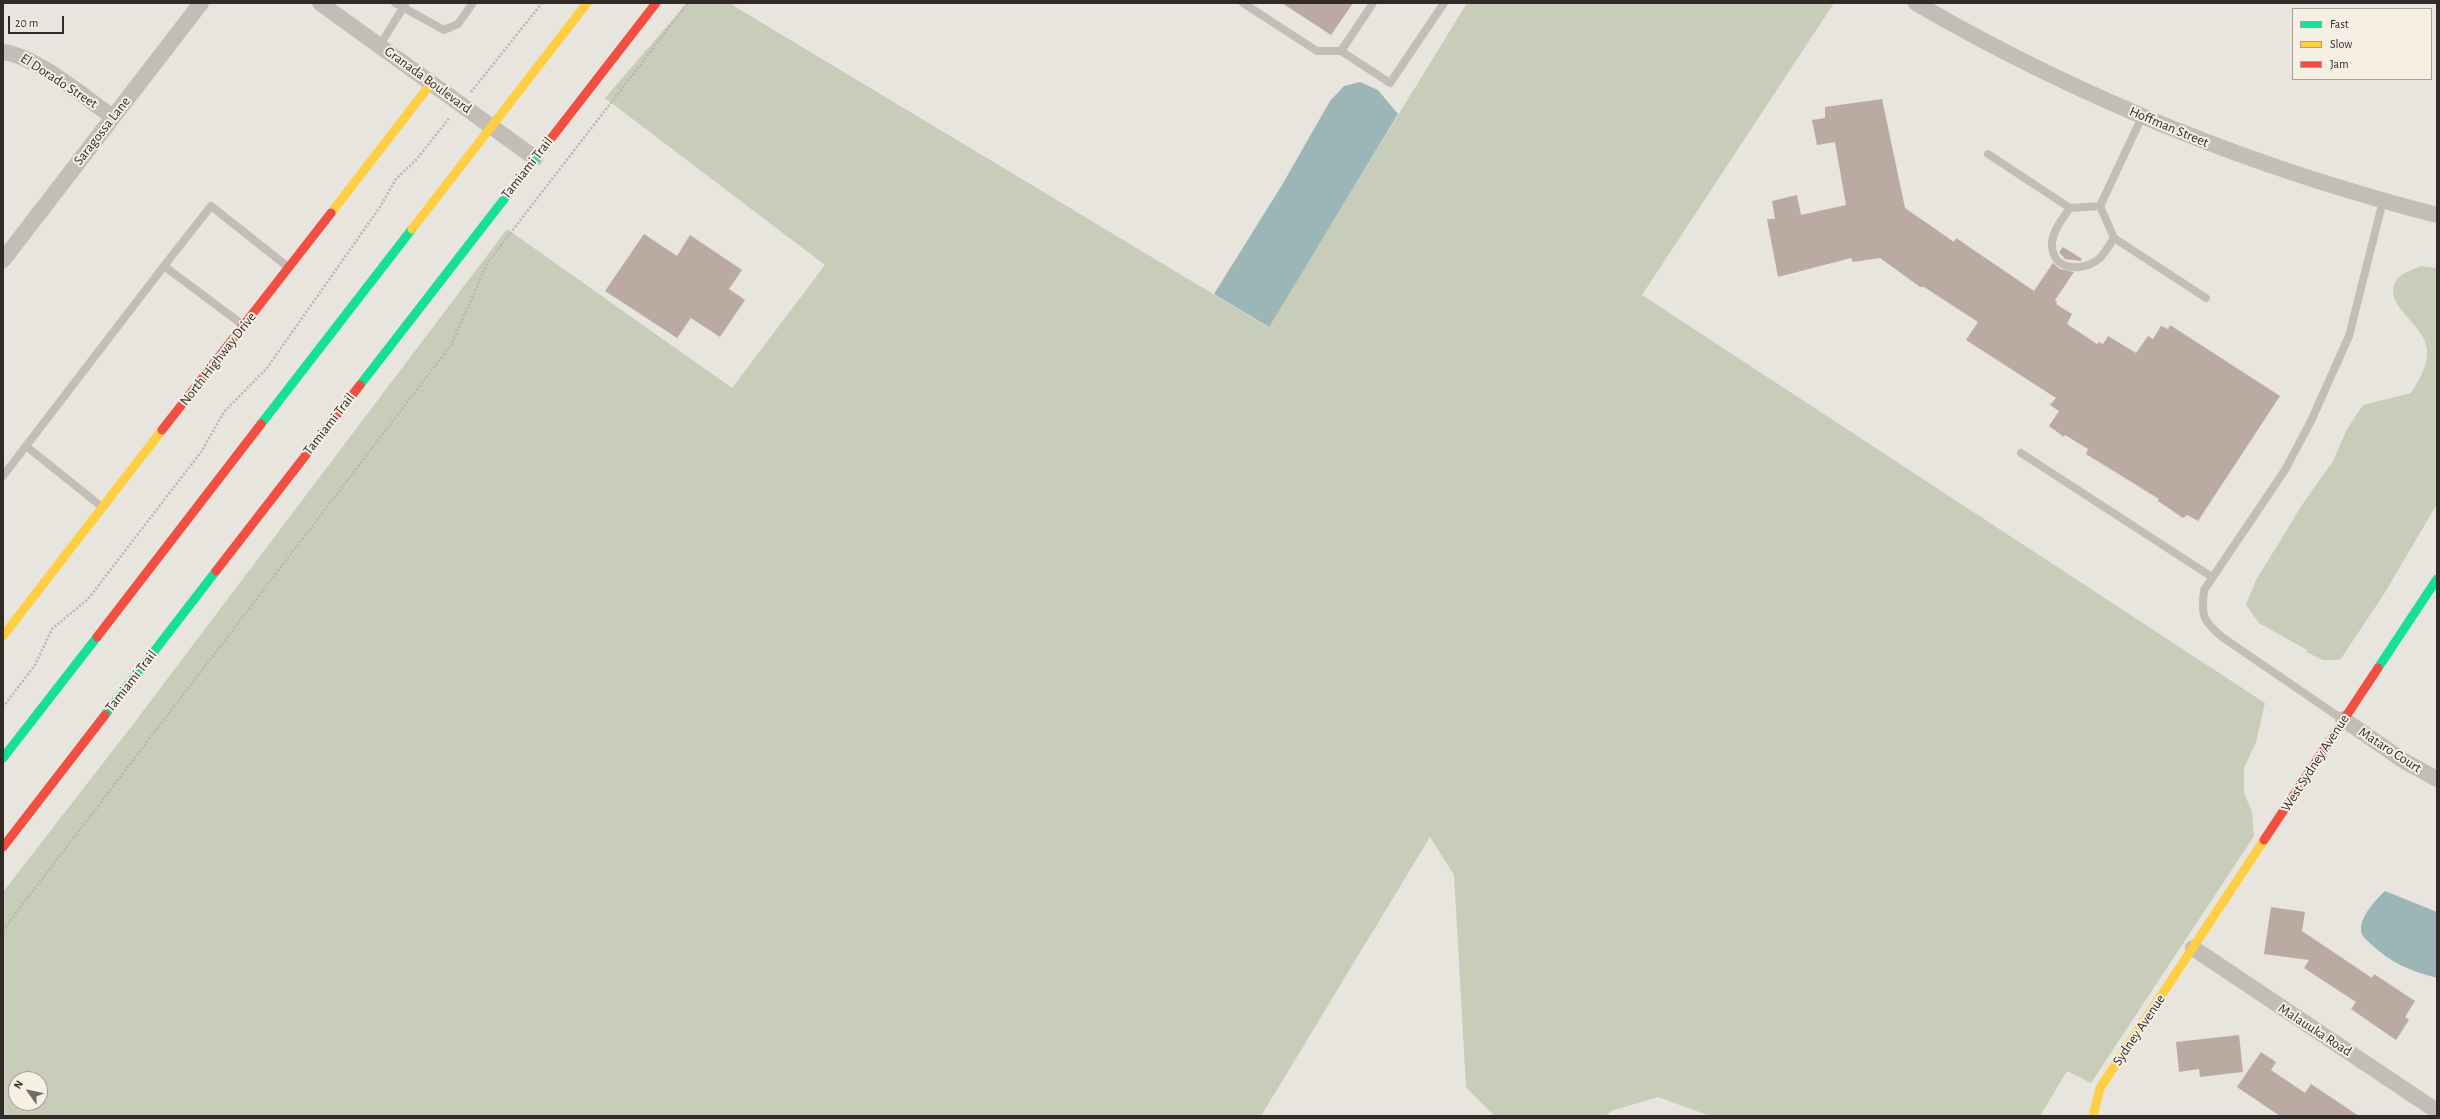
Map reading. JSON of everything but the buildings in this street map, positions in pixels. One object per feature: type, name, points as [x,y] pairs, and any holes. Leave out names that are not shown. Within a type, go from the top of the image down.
[{"type":"main road","points":[[3,758],[491,125],[587,3]]},
{"type":"main road","name":"Tamiami Trail","points":[[3,846],[656,3]]},
{"type":"main road","name":"North Highway Drive","points":[[3,636],[432,82]]},
{"type":"main road","name":"West Sydney Avenue","points":[[2193,948],[2437,579]]},
{"type":"main road","name":"Sydney Avenue","points":[[2093,1116],[2100,1088],[2193,948]]},
{"type":"street","name":"Saragossa Lane","points":[[3,260],[201,3]]},
{"type":"street","name":"Granada Boulevard","points":[[320,3],[432,82],[535,158]]},
{"type":"street","name":"Hoffman Street","points":[[1916,3],[1950,23],[2074,86],[2142,117],[2217,147],[2290,173],[2383,201],[2437,215]]},
{"type":"street","name":"El Dorado Street","points":[[3,52],[16,54],[42,68],[113,117]]},
{"type":"street","name":"Mataro Court","points":[[2343,720],[2404,761],[2437,779]]},
{"type":"street","name":"Malauuka Road","points":[[2193,948],[2437,1111]]},
{"type":"lane","points":[[395,3],[404,6],[444,30],[458,24],[473,3]]},
{"type":"lane","points":[[1243,3],[1317,51],[1341,51],[1390,83],[1444,3]]},
{"type":"lane","points":[[1341,51],[1373,3]]},
{"type":"lane","points":[[380,45],[404,6]]},
{"type":"lane","points":[[2142,117],[2100,206],[2114,238],[2206,298]]},
{"type":"lane","points":[[1988,154],[2070,208],[2100,206]]},
{"type":"lane","points":[[2343,720],[2222,637],[2208,625],[2201,612],[2204,590],[2212,576],[2285,470],[2312,422],[2349,336],[2383,201]]},
{"type":"lane","points":[[3,476],[211,206],[288,267]]},
{"type":"lane","points":[[2070,208],[2057,229],[2052,244],[2055,257],[2062,265],[2073,269],[2090,264],[2100,258],[2114,238]]},
{"type":"lane","points":[[164,266],[244,326]]},
{"type":"lane","points":[[26,446],[103,507]]},
{"type":"lane","points":[[2021,453],[2212,576]]},
{"type":"path","points":[[3,707],[35,665],[52,629],[88,599],[201,452],[224,412],[267,368],[380,207],[396,179],[416,160],[542,3]]},
{"type":"path","points":[[3,930],[451,345],[488,262],[688,3]]},
{"type":"green space","points":[[687,3],[729,3],[1268,327],[1467,3],[1834,3],[1642,295],[2265,703],[2256,742],[2244,768],[2244,793],[2252,812],[2254,836],[2091,1083],[2067,1071],[2040,1116],[1710,1116],[1658,1097],[1611,1111],[1606,1116],[1494,1116],[1466,1087],[1454,875],[1430,837],[1261,1116],[3,1116],[3,892],[131,727],[507,229],[732,388],[825,265],[605,98]]},
{"type":"green space","points":[[2420,266],[2437,268],[2437,504],[2384,594],[2340,660],[2323,660],[2306,652],[2307,650],[2259,623],[2246,605],[2256,580],[2304,502],[2333,461],[2347,429],[2363,405],[2411,393],[2420,378],[2427,356],[2425,341],[2419,331],[2398,305],[2394,297],[2393,287],[2400,276]]},
{"type":"water","points":[[1360,82],[1378,90],[1398,114],[1269,327],[1214,294],[1282,185],[1330,101],[1344,86]]},
{"type":"water","points":[[2385,891],[2437,912],[2437,978],[2394,962],[2366,940],[2362,934],[2361,925],[2366,914],[2373,903]]},
{"type":"traffic: fast","points":[[360,385],[546,145]]},
{"type":"traffic: fast","points":[[261,424],[412,229]]},
{"type":"traffic: fast","points":[[105,715],[216,571]]},
{"type":"traffic: fast","points":[[2378,668],[2437,579]]},
{"type":"traffic: fast","points":[[3,758],[97,637]]},
{"type":"traffic: slow","points":[[412,229],[587,3]]},
{"type":"traffic: slow","points":[[331,213],[432,82]]},
{"type":"traffic: slow","points":[[3,636],[162,430]]},
{"type":"traffic: slow","points":[[2093,1116],[2100,1088],[2264,840]]},
{"type":"traffic: jam","points":[[546,145],[656,3]]},
{"type":"traffic: jam","points":[[162,430],[331,213]]},
{"type":"traffic: jam","points":[[216,571],[360,385]]},
{"type":"traffic: jam","points":[[97,637],[261,424]]},
{"type":"traffic: jam","points":[[2264,840],[2378,668]]},
{"type":"traffic: jam","points":[[3,847],[105,715]]}]
